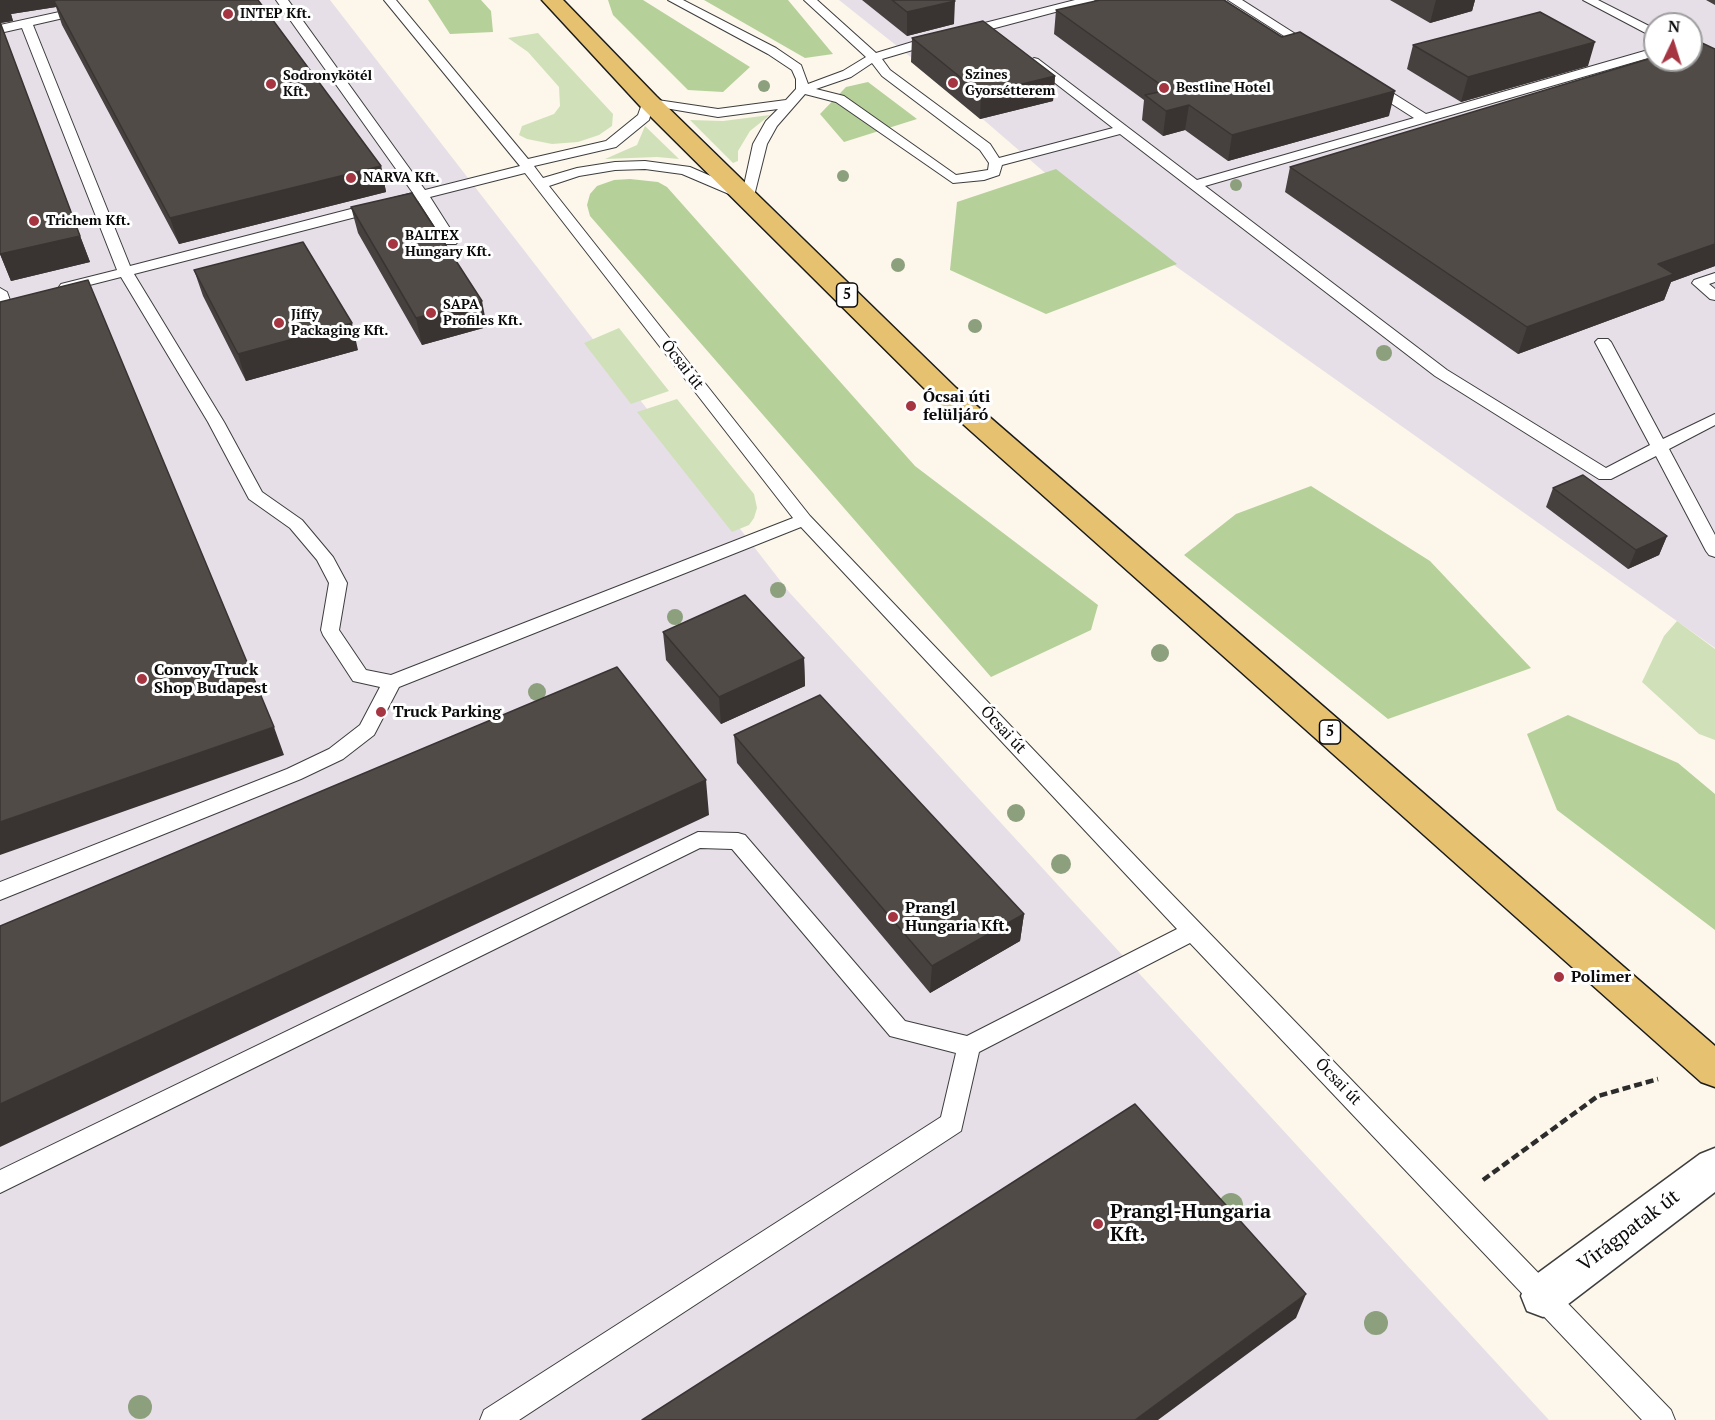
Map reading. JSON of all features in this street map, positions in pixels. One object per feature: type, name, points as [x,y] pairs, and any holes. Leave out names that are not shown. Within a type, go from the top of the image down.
[{"type":"main road","name":"5","points":[[552,0],[648,101],[748,196],[946,394],[1706,1062]]},
{"type":"street","name":"Virágpatak út","points":[[1543,1296],[1715,1167]]},
{"type":"lane","points":[[0,29],[27,24],[84,5],[129,0]]},
{"type":"lane","points":[[282,0],[422,196],[451,241]]},
{"type":"lane","name":"Ócsai út","points":[[390,0],[531,172],[804,520],[1661,1420]]},
{"type":"lane","points":[[674,0],[772,51],[797,69],[802,79],[802,90]]},
{"type":"lane","points":[[802,90],[840,99],[953,179],[979,177],[994,172],[996,163],[985,147],[886,73],[874,57],[810,0]]},
{"type":"lane","points":[[531,172],[577,172],[615,166],[645,165],[685,170],[748,196],[760,144],[771,124],[802,90],[847,74],[874,57],[1089,0]]},
{"type":"lane","points":[[1234,0],[1324,56]]},
{"type":"lane","points":[[1589,0],[1643,28]]},
{"type":"lane","points":[[27,24],[125,272],[216,422],[255,495],[296,524],[324,557],[338,583],[330,630],[360,676],[392,682],[804,520]]},
{"type":"lane","points":[[987,26],[1005,40]]},
{"type":"lane","points":[[1023,54],[1441,373],[1605,475],[1715,419]]},
{"type":"lane","points":[[1195,185],[1643,55]]},
{"type":"lane","points":[[1365,81],[1425,119]]},
{"type":"lane","points":[[48,292],[422,196],[531,172],[610,144],[644,117],[648,101],[718,113],[789,103]]},
{"type":"lane","points":[[996,163],[1122,130]]},
{"type":"lane","points":[[1715,277],[1699,283],[1715,296]]},
{"type":"lane","points":[[1603,342],[1715,551]]},
{"type":"lane","points":[[0,891],[294,774],[336,754],[367,730],[392,682]]},
{"type":"lane","points":[[0,1182],[698,840],[738,841],[898,1029],[969,1047],[1193,931]]},
{"type":"lane","points":[[494,1420],[951,1123],[969,1047]]},
{"type":"path","points":[[1453,1202],[1598,1096],[1656,1081],[1706,1062]]},
{"type":"shaded area","points":[[0,0],[330,0],[789,592],[1549,1420],[0,1420]]},
{"type":"shaded area","points":[[839,0],[1715,0],[1715,648],[1051,178],[912,58]]},
{"type":"green space","points":[[428,0],[481,0],[491,11],[493,32],[450,34]]},
{"type":"green space","points":[[608,0],[643,0],[750,67],[723,92],[688,90],[613,15]]},
{"type":"green space","points":[[704,0],[788,0],[833,54],[805,58]]},
{"type":"green space","points":[[538,33],[613,114],[612,126],[599,135],[578,142],[552,144],[519,135],[522,126],[554,114],[560,106],[559,87],[528,52],[508,38]]},
{"type":"green space","points":[[868,82],[917,119],[844,142],[820,114],[846,87]]},
{"type":"green space","points":[[770,115],[750,131],[738,151],[738,161],[733,163],[690,120],[723,121]]},
{"type":"green space","points":[[645,126],[679,159],[657,157],[605,159],[637,145]]},
{"type":"green space","points":[[1056,169],[1177,264],[1046,314],[950,270],[957,202]]},
{"type":"green space","points":[[614,180],[658,182],[667,187],[915,466],[1098,605],[1091,630],[991,677],[590,216],[587,205],[590,194],[597,186]]},
{"type":"green space","points":[[619,328],[669,391],[631,404],[584,343]]},
{"type":"green space","points":[[677,399],[754,494],[757,508],[749,525],[732,532],[637,412]]},
{"type":"green space","points":[[1311,486],[1430,561],[1531,668],[1388,719],[1184,555],[1236,514]]},
{"type":"green space","points":[[1677,621],[1715,649],[1715,740],[1699,734],[1642,682],[1664,636]]},
{"type":"green space","points":[[1568,715],[1678,763],[1715,794],[1715,930],[1557,810],[1527,734]]},
{"type":"building","points":[[258,0],[381,166],[170,218],[54,1]]},
{"type":"building","points":[[892,0],[954,0],[955,1],[907,12]]},
{"type":"building","points":[[1100,0],[1224,0],[1282,37],[1300,32],[1395,91],[1232,135],[1189,105],[1166,111],[1145,95],[1168,90],[1056,10]]},
{"type":"building","points":[[1540,12],[1595,42],[1468,77],[1413,45]]},
{"type":"building","points":[[983,21],[1055,76],[981,94],[912,38]]},
{"type":"building","points":[[0,22],[80,236],[0,254]]},
{"type":"building","points":[[1703,43],[1715,49],[1715,244],[1658,264],[1674,274],[1527,327],[1290,167],[1643,61],[1643,72],[1703,72]]},
{"type":"building","points":[[412,193],[482,301],[416,318],[351,207]]},
{"type":"building","name":"Jiffy Packaging Kft.","points":[[303,242],[352,323],[238,354],[194,270]]},
{"type":"building","points":[[88,280],[274,727],[0,822],[0,302]]},
{"type":"building","points":[[1583,475],[1667,536],[1636,550],[1553,488]]},
{"type":"building","points":[[745,595],[804,658],[719,697],[663,632]]},
{"type":"building","points":[[617,667],[706,780],[0,1104],[0,926]]},
{"type":"building","points":[[820,695],[1024,914],[932,966],[734,735]]},
{"type":"building","name":"Prangl-Hungaria Kft.","points":[[1135,1104],[1306,1294],[1135,1420],[642,1420]]},
{"type":"place","name":"INTEP Kft.","points":[[228,14]]},
{"type":"place","name":"Szines Gyorsétterem","points":[[953,83]]},
{"type":"place","name":"Sodronykötél Kft.","points":[[271,84]]},
{"type":"place","name":"Bestline Hotel","points":[[1164,88]]},
{"type":"place","name":"NARVA Kft.","points":[[351,178]]},
{"type":"place","name":"Trichem Kft.","points":[[34,221]]},
{"type":"place","name":"BALTEX Hungary Kft.","points":[[393,244]]},
{"type":"place","name":"SAPA Profiles Kft.","points":[[431,313]]},
{"type":"place","name":"Jiffy Packaging Kft.","points":[[279,323]]},
{"type":"place","name":"Ócsai úti felüljáró","points":[[911,406]]},
{"type":"place","name":"Convoy Truck Shop Budapest","points":[[142,679]]},
{"type":"place","name":"Truck Parking","points":[[381,712]]},
{"type":"place","name":"Prangl Hungaria Kft.","points":[[893,917]]},
{"type":"place","name":"Polimer","points":[[1559,977]]},
{"type":"place","name":"Prangl-Hungaria Kft.","points":[[1098,1224]]}]
